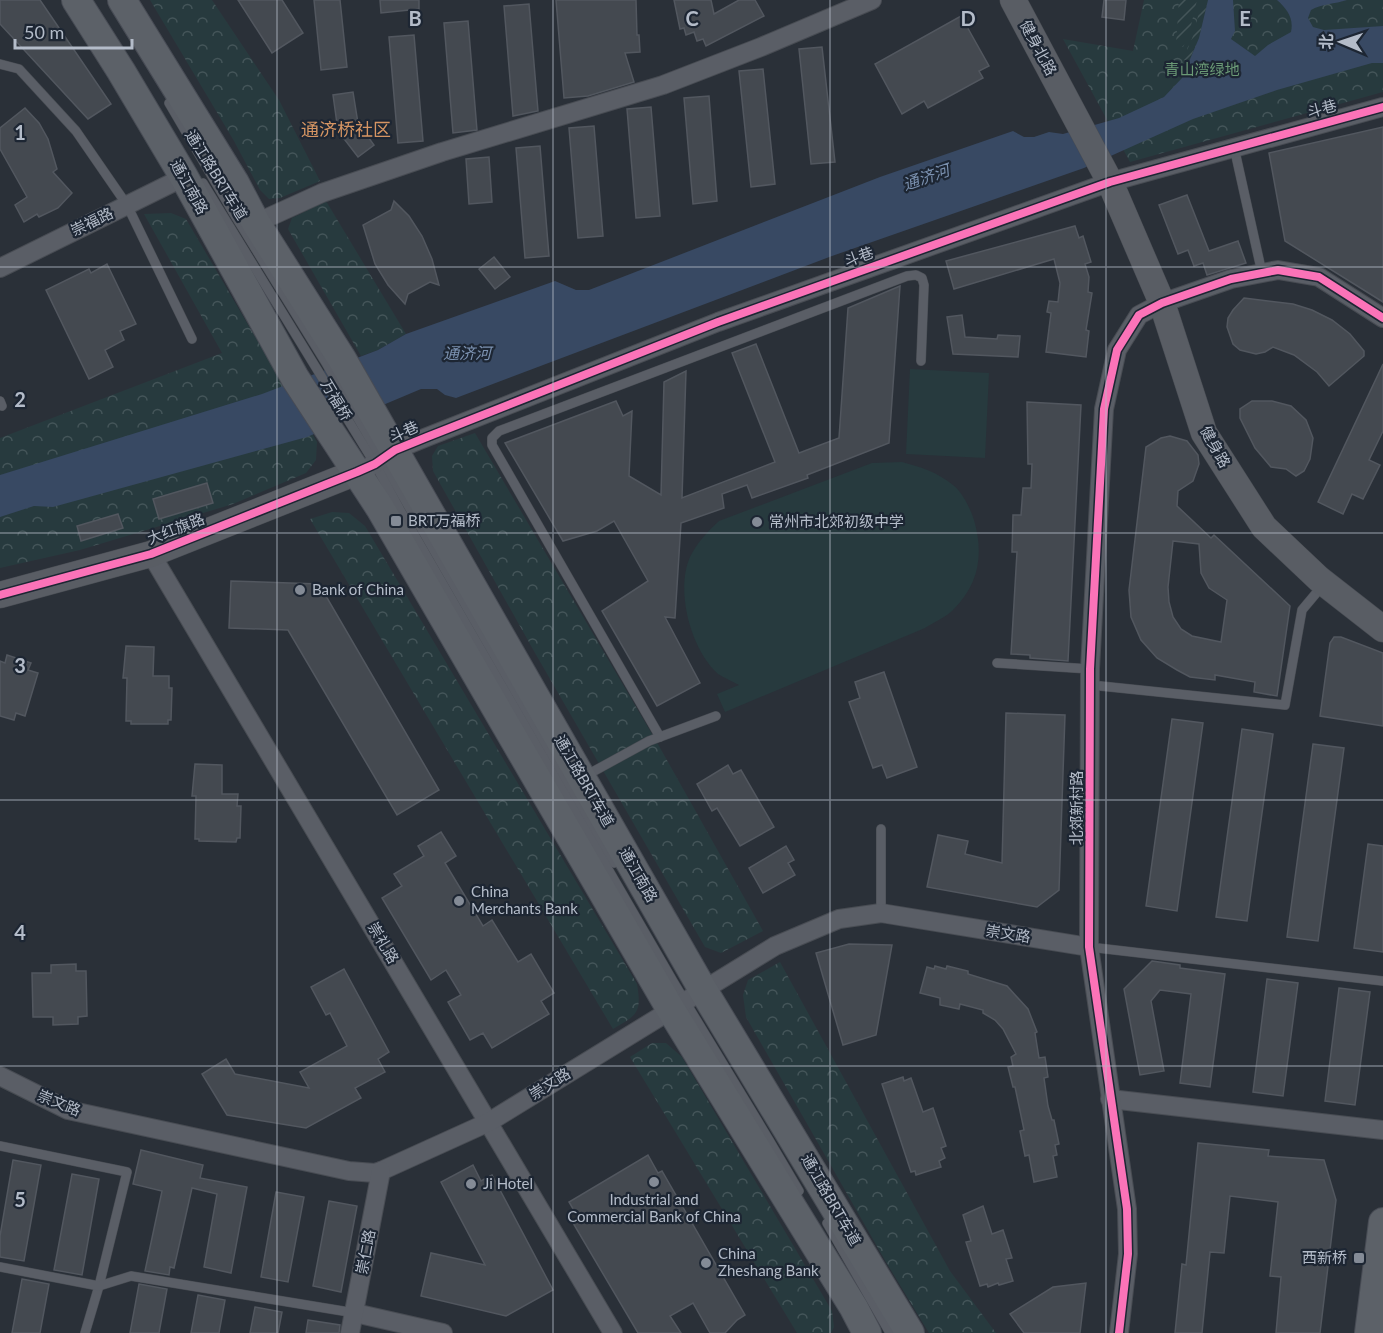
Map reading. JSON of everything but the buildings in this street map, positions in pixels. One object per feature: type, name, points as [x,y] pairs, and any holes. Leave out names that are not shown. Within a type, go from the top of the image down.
[{"type":"main road","name":"通江南路","points":[[76,0],[190,174],[238,275],[320,366]]},
{"type":"main road","points":[[122,0],[235,183],[248,232],[320,366]]},
{"type":"main road","name":"健身北路","points":[[1012,0],[1073,95]]},
{"type":"main road","name":"健身北路","points":[[1031,0],[1073,95]]},
{"type":"main road","name":"健身路","points":[[1073,95],[1117,180],[1168,301],[1212,419],[1272,513],[1327,565],[1383,609]]},
{"type":"main road","name":"健身路","points":[[1168,301],[1204,433],[1264,527],[1324,584],[1383,629]]},
{"type":"main road","name":"万福桥","points":[[320,366],[356,426]]},
{"type":"main road","name":"万福桥","points":[[320,366],[356,426]]},
{"type":"main road","name":"通江南路","points":[[356,426],[688,996],[867,1333]]},
{"type":"main road","name":"通江南路","points":[[356,426],[583,777],[688,996],[910,1333]]},
{"type":"main road","name":"大红旗路","points":[[0,595],[151,554],[377,461]]},
{"type":"main road","points":[[1368,1333],[1383,1222]]},
{"type":"street","points":[[248,232],[322,194],[442,152],[663,85],[872,0]]},
{"type":"street","name":"斗巷","points":[[377,461],[718,322],[1117,180],[1383,107]]},
{"type":"street","name":"崇福路","points":[[0,268],[190,174]]},
{"type":"street","name":"北郊新村路","points":[[1119,1333],[1128,1254],[1127,1209],[1089,947],[1091,677],[1104,409],[1117,350],[1139,315],[1168,301],[1231,279],[1278,270],[1319,277],[1383,318]]},
{"type":"street","name":"崇礼路","points":[[151,554],[613,1333]]},
{"type":"street","name":"崇文路","points":[[0,1076],[68,1110],[349,1171],[375,1173],[489,1122],[688,996],[775,946],[839,919],[881,913],[1089,947]]},
{"type":"street","points":[[1110,1099],[1383,1130]]},
{"type":"street","name":"崇仁路","points":[[350,1333],[381,1171]]},
{"type":"street","points":[[355,1313],[443,1333]]},
{"type":"lane","points":[[0,64],[19,69],[76,130],[127,205],[192,339]]},
{"type":"lane","name":"通江路BRT车道","points":[[163,93],[320,366]]},
{"type":"lane","points":[[1234,147],[1262,273]]},
{"type":"lane","name":"通江路BRT车道","points":[[190,174],[248,232]]},
{"type":"lane","points":[[238,275],[248,232]]},
{"type":"lane","points":[[660,737],[492,445],[492,438],[499,431],[908,276],[916,275],[922,278],[924,285],[921,361]]},
{"type":"lane","name":"通江路BRT车道","points":[[377,461],[675,965]]},
{"type":"lane","points":[[997,663],[1285,705],[1302,610],[1324,584]]},
{"type":"lane","points":[[583,777],[660,737],[716,716]]},
{"type":"lane","points":[[881,829],[881,913]]},
{"type":"lane","points":[[1089,947],[1383,981]]},
{"type":"lane","name":"通江路BRT车道","points":[[688,996],[807,1188]]},
{"type":"lane","name":"通江路BRT车道","points":[[688,996],[804,1202]]},
{"type":"lane","points":[[0,1146],[127,1172],[85,1333]]},
{"type":"lane","name":"通江路BRT车道","points":[[880,1333],[820,1221],[890,1333]]},
{"type":"lane","points":[[0,1267],[99,1286],[131,1276],[355,1313]]},
{"type":"green space","points":[[150,0],[212,0],[279,100],[320,181],[280,198],[269,199],[260,190],[234,141]]},
{"type":"green space","name":"青山湾绿地","points":[[1144,0],[1383,0],[1383,92],[1130,162],[1063,39],[1133,51]]},
{"type":"green space","points":[[1179,0],[1197,0],[1189,34],[1183,47],[1176,44]]},
{"type":"green space","points":[[1202,0],[1208,0],[1199,38],[1189,61],[1183,60],[1193,36]]},
{"type":"green space","points":[[326,201],[406,334],[378,350],[361,356],[288,229],[292,218]]},
{"type":"green space","points":[[171,213],[186,219],[317,442],[316,460],[306,473],[233,504],[80,550],[0,568],[0,438],[222,353],[144,214]]},
{"type":"green space","points":[[910,369],[989,373],[985,458],[906,454]]},
{"type":"green space","points":[[475,433],[659,746],[763,931],[721,953],[705,947],[433,471],[432,456],[438,446]]},
{"type":"green space","points":[[902,462],[929,470],[947,480],[966,501],[974,520],[979,557],[974,579],[962,600],[950,613],[925,628],[725,712],[717,694],[739,685],[718,674],[708,663],[693,635],[685,603],[686,571],[690,557],[699,542],[719,521],[872,463]]},
{"type":"green space","points":[[332,512],[349,513],[365,526],[637,984],[639,1001],[636,1012],[613,1029],[310,519]]},
{"type":"green space","points":[[780,962],[950,1271],[996,1333],[929,1333],[886,1262],[746,1017],[743,995],[748,980]]},
{"type":"green space","points":[[652,1043],[666,1043],[682,1057],[832,1311],[834,1327],[831,1333],[797,1333],[630,1057]]},
{"type":"water","name":"通济河","points":[[1208,0],[1233,0],[1235,31],[1231,39],[1255,56],[1268,45],[1291,32],[1289,14],[1277,0],[1347,0],[1315,8],[1311,10],[1308,18],[1313,27],[1324,30],[1383,26],[1383,63],[1372,63],[1277,90],[1193,119],[1084,168],[832,256],[456,398],[445,395],[437,389],[421,389],[307,437],[53,507],[34,506],[0,517],[0,475],[262,394],[378,350],[406,334],[555,281],[576,290],[589,290],[880,177],[1013,131],[1024,137],[1034,137],[1049,132],[1063,134],[1119,118],[1164,97],[1182,78],[1199,38]]},
{"type":"cycle path","points":[[0,595],[151,554],[357,472],[375,464],[395,450],[718,322],[1110,182],[1383,107]]},
{"type":"cycle path","points":[[1119,1333],[1128,1254],[1127,1209],[1089,947],[1090,669],[1104,409],[1117,350],[1139,315],[1162,303],[1231,279],[1278,270],[1319,277],[1383,318]]},
{"type":"place","name":"BRT万福桥","points":[[396,521]]},
{"type":"place","name":"常州市北郊初级中学","points":[[757,522]]},
{"type":"place","name":"Bank of China","points":[[300,590]]},
{"type":"place","name":"China Merchants Bank","points":[[459,901]]},
{"type":"place","name":"Industrial and Commercial Bank of China","points":[[654,1182]]},
{"type":"place","name":"Ji Hotel","points":[[471,1184]]},
{"type":"place","name":"西新桥","points":[[1359,1258]]},
{"type":"place","name":"China Zheshang Bank","points":[[706,1263]]},
{"type":"district","name":"通济桥社区","points":[[346,130]]}]
